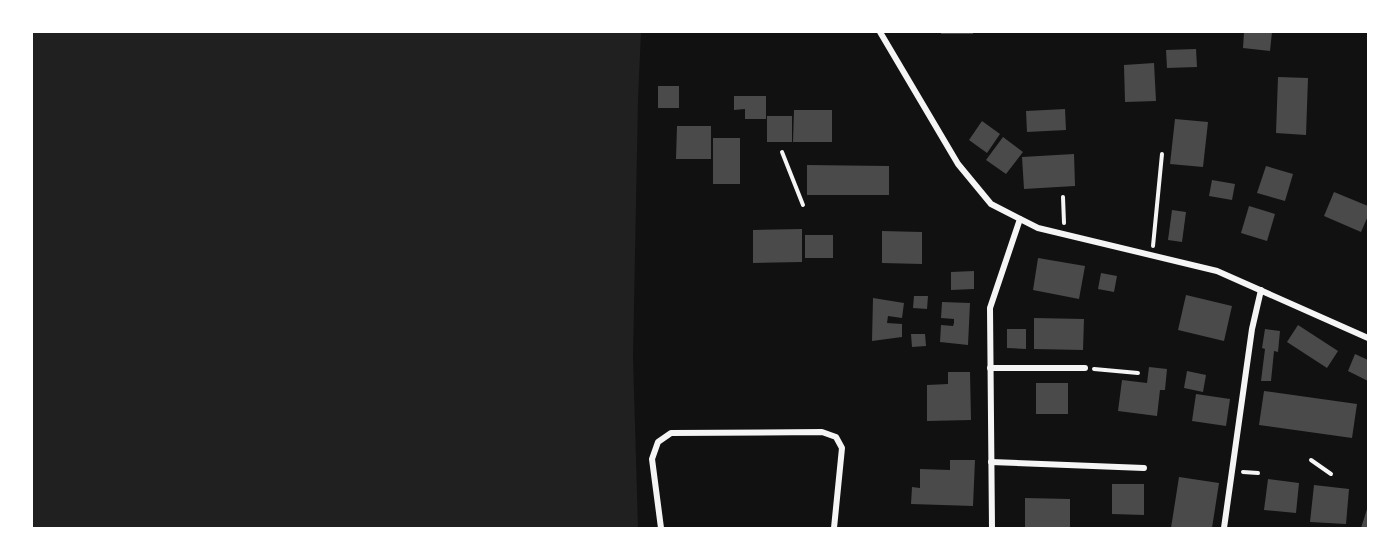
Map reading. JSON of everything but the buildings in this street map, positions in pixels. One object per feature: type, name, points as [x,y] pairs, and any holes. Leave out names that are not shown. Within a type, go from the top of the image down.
[{"type":"street","points":[[880,32],[958,164],[991,204],[1038,228],[1217,271],[1368,338]]},
{"type":"street","points":[[992,528],[990,308],[1020,219]]},
{"type":"street","points":[[1224,528],[1252,328],[1261,290]]},
{"type":"street","points":[[990,368],[1085,368]]},
{"type":"street","points":[[661,528],[652,459],[658,442],[671,433],[822,432],[836,437],[842,448],[834,528]]},
{"type":"street","points":[[991,462],[1144,468]]},
{"type":"path","points":[[782,152],[803,205]]},
{"type":"path","points":[[1152,255],[1162,154]]},
{"type":"path","points":[[1063,197],[1064,235]]},
{"type":"path","points":[[1085,368],[1138,373]]},
{"type":"path","points":[[1311,460],[1331,474]]},
{"type":"shaded area","points":[[32,32],[641,32],[633,357],[638,528],[32,528]]}]
